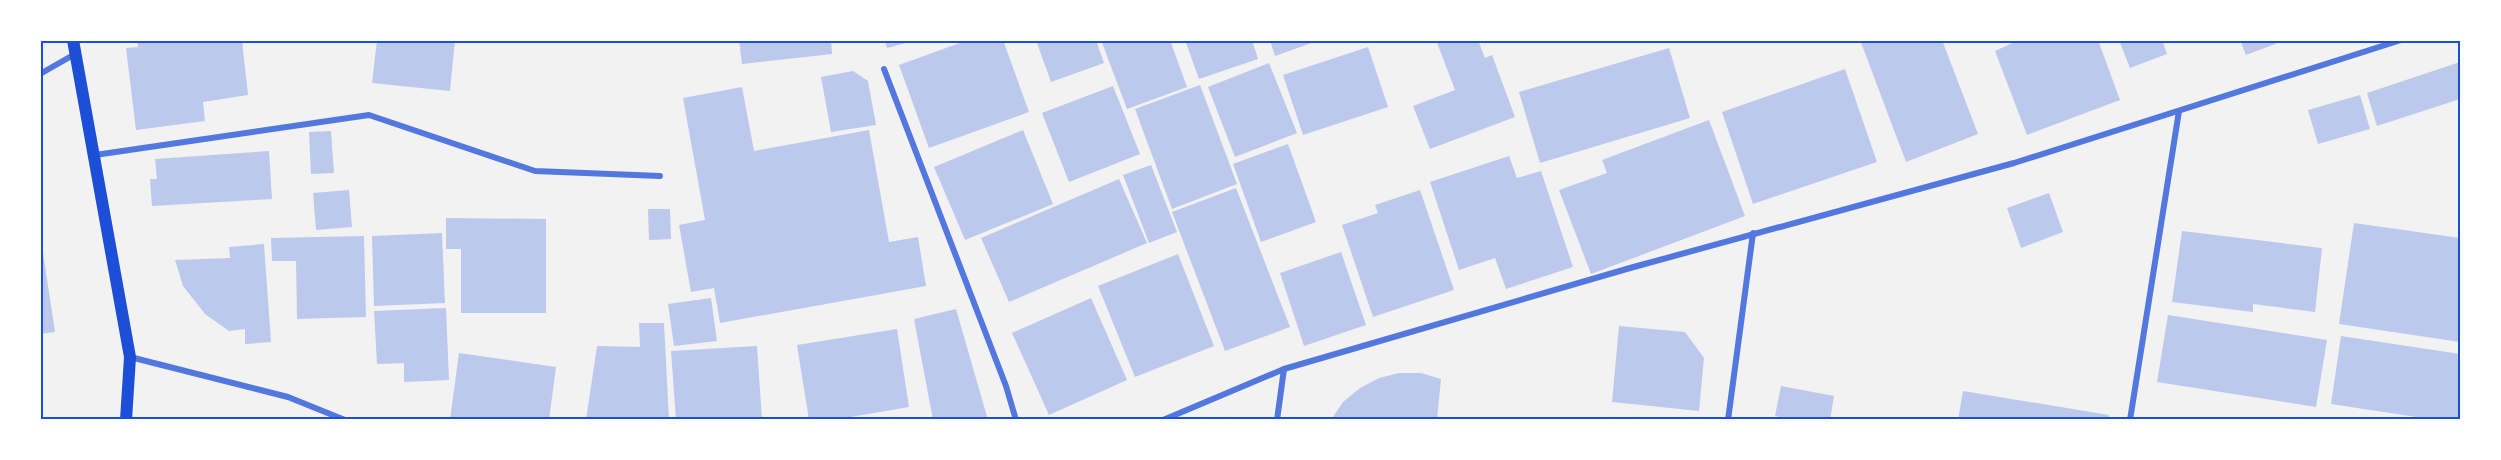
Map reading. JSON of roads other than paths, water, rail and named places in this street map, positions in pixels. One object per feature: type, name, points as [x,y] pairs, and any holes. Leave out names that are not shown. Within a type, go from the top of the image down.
[{"type":"main road","points":[[74,47],[130,357],[126,420]]},
{"type":"street","points":[[1162,420],[1284,369],[1754,233],[2014,163],[2401,40]]},
{"type":"street","points":[[40,74],[74,47]]},
{"type":"street","points":[[884,69],[1006,386],[1016,420]]},
{"type":"street","points":[[2130,420],[2179,111]]},
{"type":"street","points":[[95,155],[369,115],[535,171],[660,176]]},
{"type":"street","points":[[1728,420],[1754,233]]},
{"type":"street","points":[[130,357],[288,397],[345,420]]},
{"type":"street","points":[[1277,420],[1284,369]]}]
